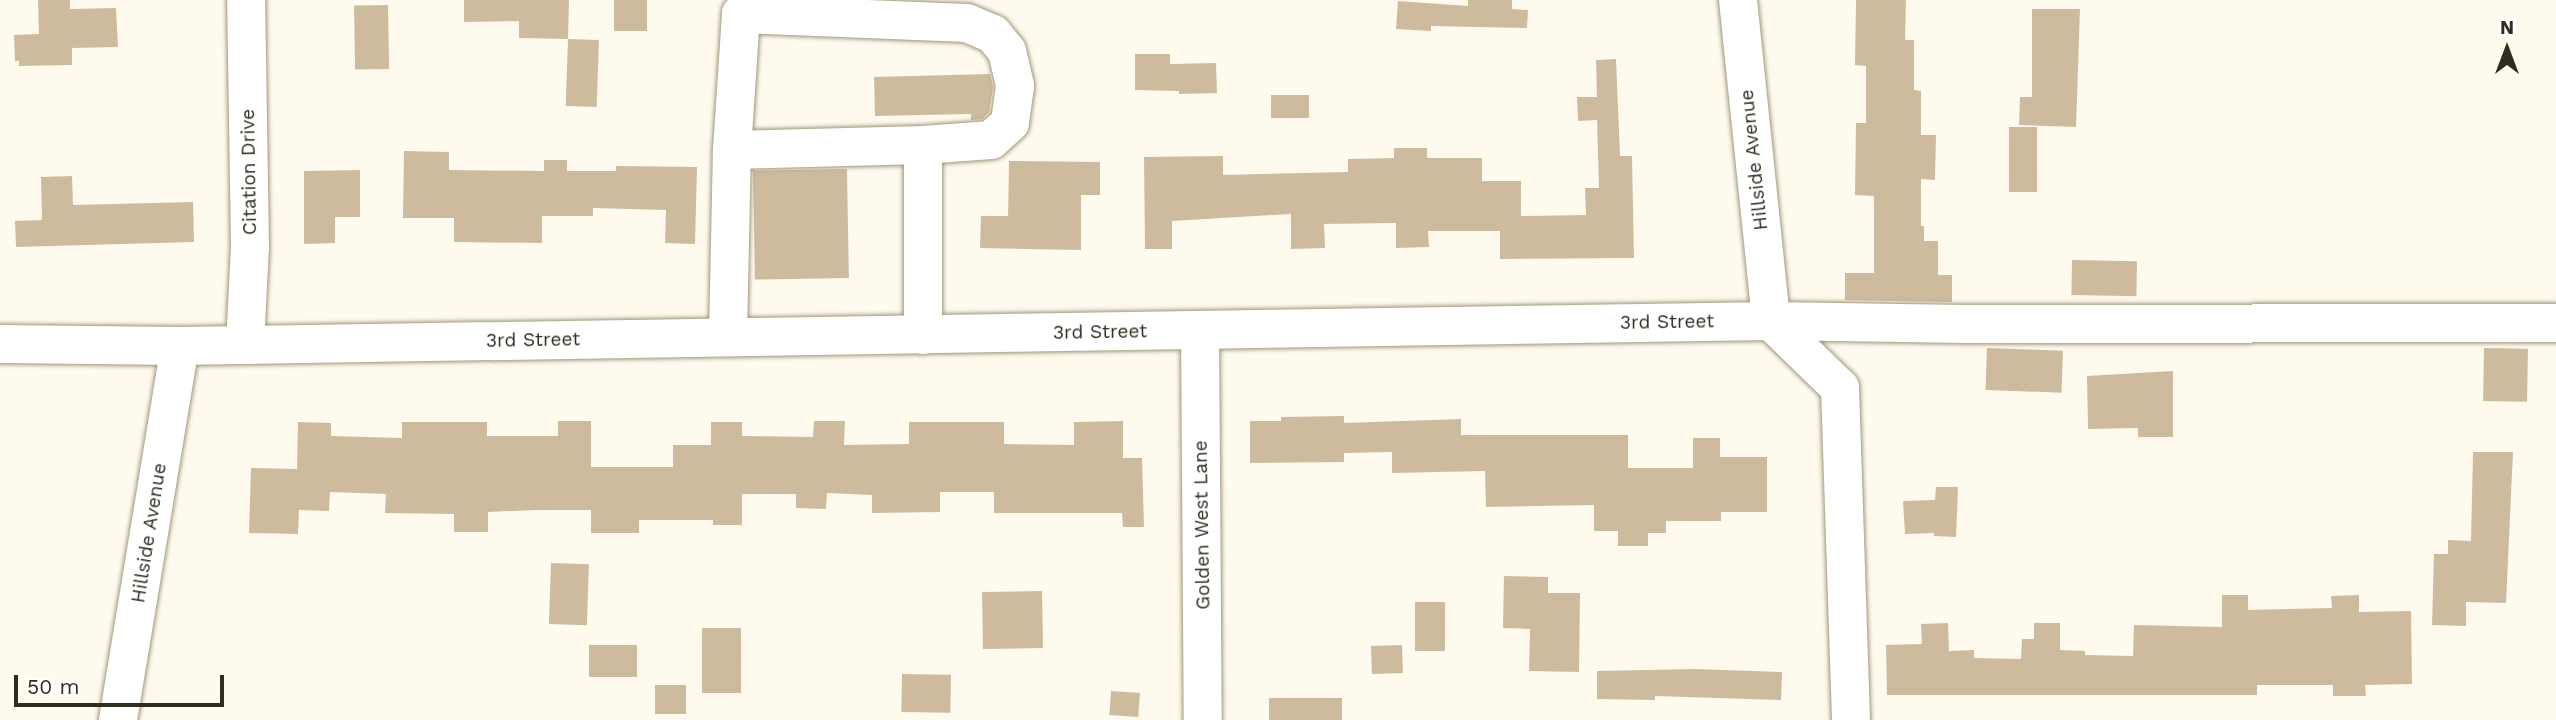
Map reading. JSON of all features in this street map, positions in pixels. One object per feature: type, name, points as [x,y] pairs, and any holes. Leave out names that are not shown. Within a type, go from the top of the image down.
[{"type":"street","name":"Citation Drive","points":[[245,345],[250,247],[246,0]]},
{"type":"street","name":"Hillside Avenue","points":[[1738,0],[1771,321]]},
{"type":"street","points":[[729,337],[732,150],[741,14],[967,23],[993,34],[1007,51],[1015,86],[1010,123],[991,140],[923,145],[732,150]]},
{"type":"street","points":[[923,145],[923,335]]},
{"type":"street","name":"3rd Street","points":[[0,344],[180,346],[1771,321],[1966,324],[2556,323]]},
{"type":"street","points":[[1771,321],[1840,388],[1851,720]]},
{"type":"street","name":"Golden West Lane","points":[[1200,330],[1203,720]]},
{"type":"street","name":"Hillside Avenue","points":[[118,720],[180,346]]},
{"type":"building","points":[[38,0],[70,0],[70,9],[116,8],[118,47],[72,48],[72,65],[19,66],[19,61],[15,61],[14,35],[39,34]]},
{"type":"building","points":[[464,0],[569,0],[568,39],[519,38],[519,21],[464,22]]},
{"type":"building","points":[[614,0],[647,0],[647,31],[614,31]]},
{"type":"building","points":[[1468,0],[1512,0],[1512,9],[1528,10],[1527,28],[1431,26],[1431,31],[1396,29],[1398,1],[1468,6]]},
{"type":"building","points":[[1856,0],[1906,0],[1905,40],[1914,40],[1914,90],[1921,91],[1921,135],[1936,135],[1935,180],[1921,179],[1921,226],[1924,226],[1924,241],[1938,241],[1938,275],[1952,275],[1952,302],[1845,300],[1845,273],[1874,273],[1874,196],[1855,195],[1856,123],[1866,123],[1866,66],[1855,65]]},
{"type":"building","points":[[388,5],[389,69],[355,70],[354,6]]},
{"type":"building","points":[[2032,9],[2080,9],[2076,127],[2019,125],[2020,97],[2032,97]]},
{"type":"building","points":[[568,39],[599,40],[597,107],[566,106]]},
{"type":"building","points":[[1135,54],[1170,54],[1170,64],[1216,63],[1217,93],[1179,94],[1179,91],[1135,90]]},
{"type":"building","points":[[1616,59],[1620,156],[1632,156],[1634,258],[1500,259],[1500,231],[1428,231],[1429,247],[1396,248],[1396,223],[1324,224],[1325,248],[1291,249],[1291,214],[1172,221],[1172,249],[1145,249],[1144,157],[1223,156],[1223,175],[1348,172],[1348,159],[1394,158],[1394,148],[1427,148],[1427,158],[1482,158],[1482,181],[1521,181],[1521,216],[1586,215],[1585,188],[1599,188],[1597,120],[1578,121],[1577,97],[1597,97],[1596,60]]},
{"type":"building","points":[[990,74],[993,87],[989,112],[982,119],[971,120],[971,114],[875,116],[874,77]]},
{"type":"building","points":[[1271,95],[1309,95],[1309,118],[1271,118]]},
{"type":"building","points":[[2009,127],[2037,127],[2037,192],[2009,192]]},
{"type":"building","points":[[404,151],[449,152],[449,170],[544,171],[544,160],[567,160],[567,171],[616,171],[616,166],[697,167],[695,244],[665,243],[666,210],[593,208],[593,216],[542,216],[542,243],[454,242],[454,218],[403,218]]},
{"type":"building","points":[[1009,161],[1100,162],[1100,195],[1081,195],[1081,250],[980,248],[981,216],[1008,216]]},
{"type":"building","points":[[847,169],[849,278],[755,280],[753,171]]},
{"type":"building","points":[[360,170],[360,217],[335,217],[335,243],[304,244],[304,171]]},
{"type":"building","points":[[72,176],[73,205],[193,202],[194,242],[16,247],[15,221],[42,220],[41,177]]},
{"type":"building","points":[[2072,260],[2137,261],[2136,296],[2071,295]]},
{"type":"building","points":[[1987,348],[2063,351],[2061,393],[1986,390]]},
{"type":"building","points":[[2484,348],[2528,349],[2527,402],[2483,401]]},
{"type":"building","points":[[2173,371],[2173,437],[2138,437],[2138,428],[2088,429],[2087,376]]},
{"type":"building","points":[[1344,416],[1344,423],[1461,419],[1461,435],[1628,435],[1628,468],[1693,468],[1693,438],[1720,438],[1720,457],[1767,457],[1767,512],[1721,512],[1721,521],[1666,521],[1666,533],[1648,533],[1648,546],[1618,546],[1618,531],[1594,531],[1594,505],[1486,507],[1485,471],[1392,473],[1392,452],[1344,453],[1344,462],[1250,463],[1250,421],[1281,421],[1281,417]]},
{"type":"building","points":[[558,421],[591,421],[591,467],[673,467],[673,445],[711,445],[711,422],[742,422],[742,436],[813,437],[814,421],[845,421],[844,445],[909,444],[909,422],[1004,422],[1004,444],[1074,445],[1074,422],[1123,421],[1123,458],[1142,458],[1144,527],[1123,527],[1122,513],[994,513],[994,492],[940,492],[940,512],[872,513],[872,495],[827,493],[826,509],[796,508],[796,494],[742,494],[742,525],[713,525],[713,520],[639,520],[639,533],[591,533],[591,510],[537,510],[488,512],[488,532],[454,532],[454,514],[385,513],[386,494],[330,492],[329,511],[299,510],[298,534],[249,533],[251,468],[297,469],[298,422],[331,423],[331,436],[402,438],[402,422],[487,422],[487,436],[558,436]]},
{"type":"building","points":[[2473,452],[2513,452],[2506,603],[2466,602],[2466,626],[2432,625],[2434,554],[2448,554],[2448,540],[2471,541]]},
{"type":"building","points":[[1936,487],[1958,487],[1956,537],[1934,536],[1934,533],[1905,534],[1903,501],[1935,500]]},
{"type":"building","points":[[551,563],[589,564],[587,625],[549,624]]},
{"type":"building","points":[[1504,576],[1548,577],[1548,593],[1580,593],[1579,672],[1529,671],[1530,629],[1503,628]]},
{"type":"building","points":[[1042,591],[1043,648],[983,649],[982,592]]},
{"type":"building","points":[[2222,595],[2248,595],[2248,610],[2332,608],[2331,596],[2359,595],[2359,612],[2411,611],[2412,684],[2365,685],[2366,696],[2333,696],[2333,685],[2257,685],[2257,695],[1887,695],[1886,645],[1922,644],[1921,624],[1948,623],[1949,651],[1974,650],[1974,658],[2021,659],[2022,639],[2034,639],[2034,623],[2060,623],[2060,650],[2085,651],[2085,655],[2133,656],[2134,625],[2222,627]]},
{"type":"building","points":[[1415,602],[1445,602],[1445,651],[1415,651]]},
{"type":"building","points":[[702,628],[741,628],[741,693],[702,693]]},
{"type":"building","points":[[589,645],[637,645],[637,677],[589,677]]},
{"type":"building","points":[[1402,645],[1403,673],[1372,674],[1371,646]]},
{"type":"building","points":[[1695,669],[1782,672],[1781,700],[1655,696],[1655,700],[1597,699],[1597,671]]},
{"type":"building","points":[[902,674],[951,675],[950,713],[901,712]]},
{"type":"building","points":[[655,685],[686,685],[686,714],[655,714]]},
{"type":"building","points":[[1111,691],[1140,693],[1138,717],[1109,715]]},
{"type":"building","points":[[1269,698],[1342,698],[1342,720],[1269,720]]}]
